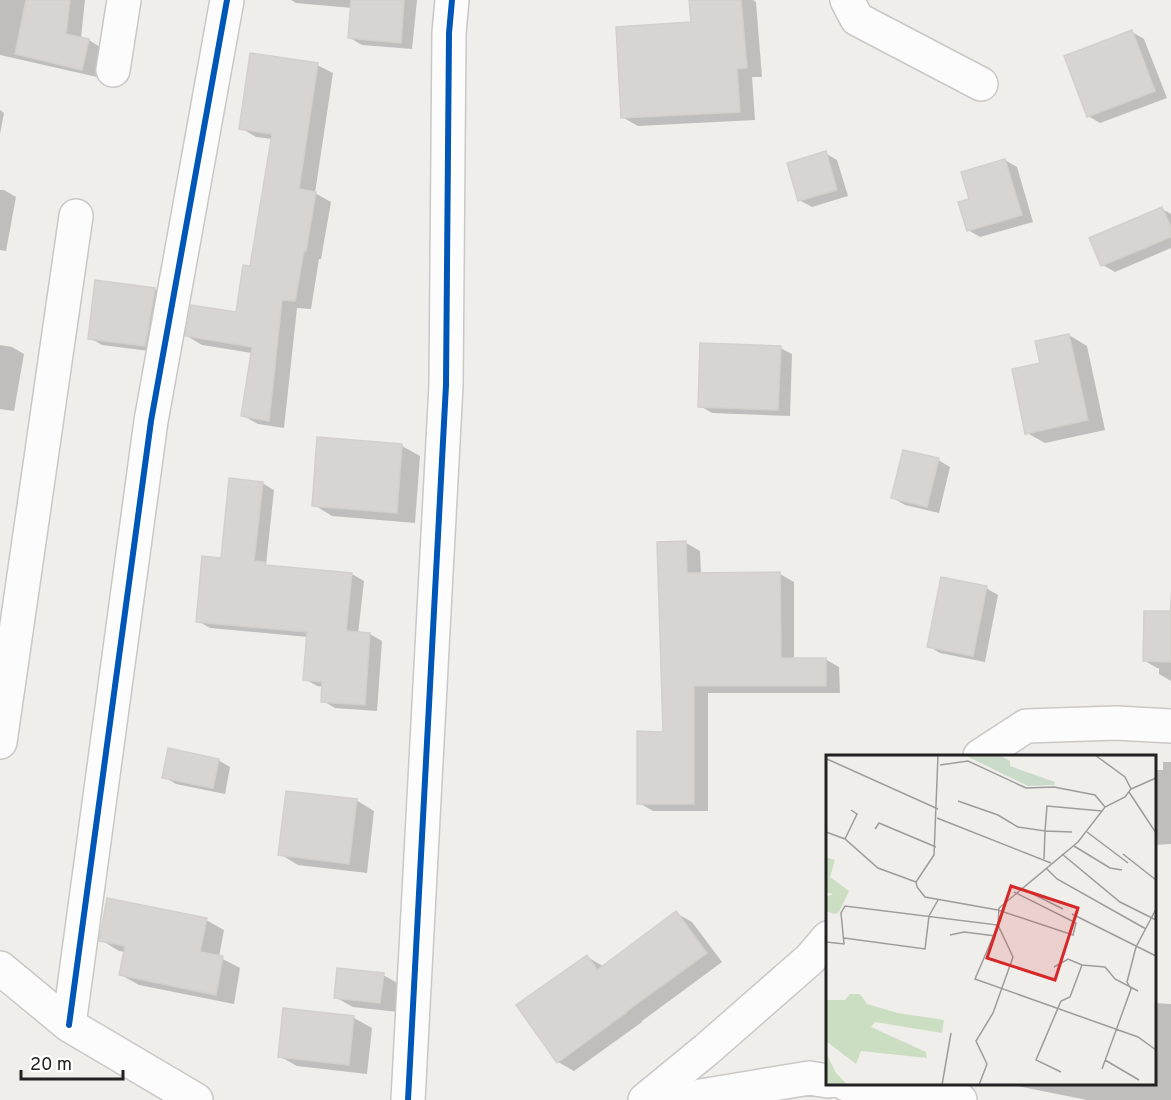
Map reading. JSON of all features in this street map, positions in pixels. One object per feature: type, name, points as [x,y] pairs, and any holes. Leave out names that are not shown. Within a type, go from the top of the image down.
[{"type":"street","points":[[113,70],[124,0]]},
{"type":"street","points":[[69,1025],[151,421],[227,0]]},
{"type":"street","points":[[408,1100],[446,385],[449,33],[452,0]]},
{"type":"street","points":[[847,0],[856,19],[981,84]]},
{"type":"street","points":[[0,742],[76,216]]},
{"type":"street","points":[[982,755],[1026,726],[1116,723],[1171,726]]},
{"type":"street","points":[[645,1100],[810,959],[826,940]]},
{"type":"street","points":[[0,968],[69,1025],[196,1100]]},
{"type":"street","points":[[859,1085],[960,1100]]},
{"type":"street","points":[[677,1100],[817,1086]]},
{"type":"building","points":[[26,0],[70,0],[66,34],[89,39],[82,70],[15,54]]},
{"type":"building","points":[[351,0],[404,0],[401,43],[348,38]]},
{"type":"building","points":[[689,0],[741,0],[747,68],[737,69],[740,112],[621,118],[616,27],[691,22]]},
{"type":"building","points":[[1132,30],[1155,91],[1087,117],[1064,56]]},
{"type":"building","points":[[250,53],[318,63],[299,189],[316,192],[295,301],[282,300],[269,421],[241,416],[252,347],[185,336],[191,305],[236,312],[243,265],[250,266],[272,134],[239,129]]},
{"type":"building","points":[[826,151],[837,190],[798,201],[787,163]]},
{"type":"building","points":[[1005,159],[1022,215],[967,231],[958,202],[969,199],[961,172]]},
{"type":"building","points":[[1162,207],[1171,227],[1171,237],[1101,266],[1089,238]]},
{"type":"building","points":[[95,280],[155,288],[145,346],[88,339]]},
{"type":"building","points":[[1069,334],[1088,420],[1025,434],[1012,369],[1040,363],[1035,341]]},
{"type":"building","points":[[700,343],[781,346],[778,410],[698,407]]},
{"type":"building","points":[[317,437],[402,444],[397,513],[312,506]]},
{"type":"building","points":[[903,450],[939,458],[927,507],[891,498]]},
{"type":"building","points":[[229,478],[263,482],[254,561],[265,562],[265,565],[352,573],[346,631],[370,633],[365,705],[321,702],[322,682],[303,680],[307,632],[196,622],[202,556],[221,558]]},
{"type":"building","points":[[686,541],[687,573],[780,572],[781,658],[826,658],[826,686],[694,686],[694,804],[637,804],[637,731],[663,732],[657,542]]},
{"type":"building","points":[[941,577],[987,586],[973,656],[927,647]]},
{"type":"building","points":[[1144,611],[1171,611],[1171,662],[1143,661]]},
{"type":"building","points":[[168,748],[219,759],[213,788],[162,778]]},
{"type":"building","points":[[286,791],[357,799],[349,864],[278,855]]},
{"type":"building","points":[[107,898],[207,918],[200,952],[223,956],[216,995],[119,975],[125,946],[99,941]]},
{"type":"building","points":[[676,911],[707,953],[557,1063],[516,1005],[587,955],[597,970]]},
{"type":"building","points":[[337,968],[384,973],[380,1003],[334,998]]},
{"type":"building","points":[[283,1008],[354,1016],[349,1065],[278,1057]]},
{"type":"cycle path","points":[[69,1025],[151,421],[227,0]]},
{"type":"cycle path","points":[[408,1100],[446,385],[449,33],[452,0]]}]
